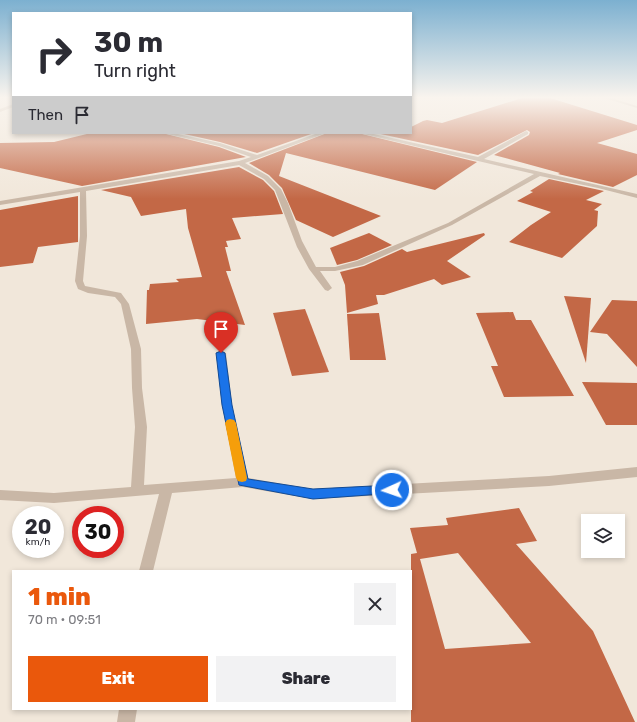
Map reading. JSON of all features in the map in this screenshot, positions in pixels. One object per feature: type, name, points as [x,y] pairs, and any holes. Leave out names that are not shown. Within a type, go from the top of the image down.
[{"type":"street","points":[[479,159],[526,133]]},
{"type":"street","points":[[170,134],[257,157]]},
{"type":"street","points":[[0,203],[240,163],[320,134]]},
{"type":"street","points":[[366,134],[637,196]]},
{"type":"street","points":[[240,163],[263,175],[275,185],[282,197],[288,218],[298,243],[328,288]]},
{"type":"street","points":[[314,269],[335,269],[360,263],[450,224],[539,174]]},
{"type":"street","points":[[83,190],[84,241],[79,281],[81,286],[88,290],[118,295],[125,304],[136,349],[137,388],[141,427],[137,492]]},
{"type":"street","points":[[221,353],[227,405],[243,482]]},
{"type":"street","points":[[0,495],[54,498],[243,482],[313,494],[549,481],[637,472]]},
{"type":"street","points":[[146,570],[167,489]]},
{"type":"street","points":[[126,722],[128,710]]},
{"type":"building","points":[[412,132],[524,132],[478,155],[381,134],[412,134]]},
{"type":"building","points":[[530,132],[632,132],[597,143],[637,154],[637,175],[613,187],[558,174],[560,173],[494,155],[529,135]]},
{"type":"building","points":[[87,134],[166,134],[219,147],[246,157],[82,186],[0,168],[0,143],[54,142]]},
{"type":"building","points":[[184,134],[311,134],[257,153],[220,142]]},
{"type":"building","points":[[324,134],[362,134],[477,162],[435,190],[286,153],[279,176],[381,216],[333,237],[296,220],[282,188],[269,175],[249,163]]},
{"type":"building","points":[[239,167],[263,180],[274,191],[283,214],[232,218],[241,239],[226,241],[228,247],[225,247],[231,271],[226,271],[245,325],[197,319],[146,324],[147,290],[149,290],[150,284],[179,282],[176,279],[202,277],[188,228],[186,209],[141,216],[131,197],[101,190]]},
{"type":"building","points":[[549,179],[604,191],[586,200],[602,204],[594,210],[598,211],[597,226],[562,258],[509,242],[551,212],[517,201],[533,192],[530,191]]},
{"type":"building","points":[[78,196],[78,242],[38,247],[33,263],[0,267],[0,210]]},
{"type":"building","points":[[369,233],[392,245],[357,260],[337,265],[330,248]]},
{"type":"building","points":[[484,233],[485,235],[447,261],[471,277],[442,285],[434,279],[384,295],[376,295],[378,304],[347,313],[345,285],[340,272],[364,266],[402,249],[407,252]]},
{"type":"building","points":[[564,296],[591,298],[586,363]]},
{"type":"building","points":[[612,300],[637,301],[637,367],[607,334],[590,332]]},
{"type":"building","points":[[305,309],[329,372],[292,376],[273,313]]},
{"type":"building","points":[[513,312],[516,320],[531,320],[574,396],[504,397],[491,366],[498,366],[476,313]]},
{"type":"building","points":[[379,313],[386,360],[350,360],[347,314]]},
{"type":"building","points":[[582,382],[637,383],[637,425],[606,425]]},
{"type":"building","points":[[519,508],[537,541],[516,544],[593,631],[635,722],[411,722],[411,554],[417,553],[410,528],[448,525],[446,518]],"holes":[[[458,553],[531,643],[445,649],[420,559]]]},
{"type":"slow traffic","points":[[230,423],[242,478]]},
{"type":"route","points":[[221,353],[227,405],[243,482],[313,494],[392,490]]}]
